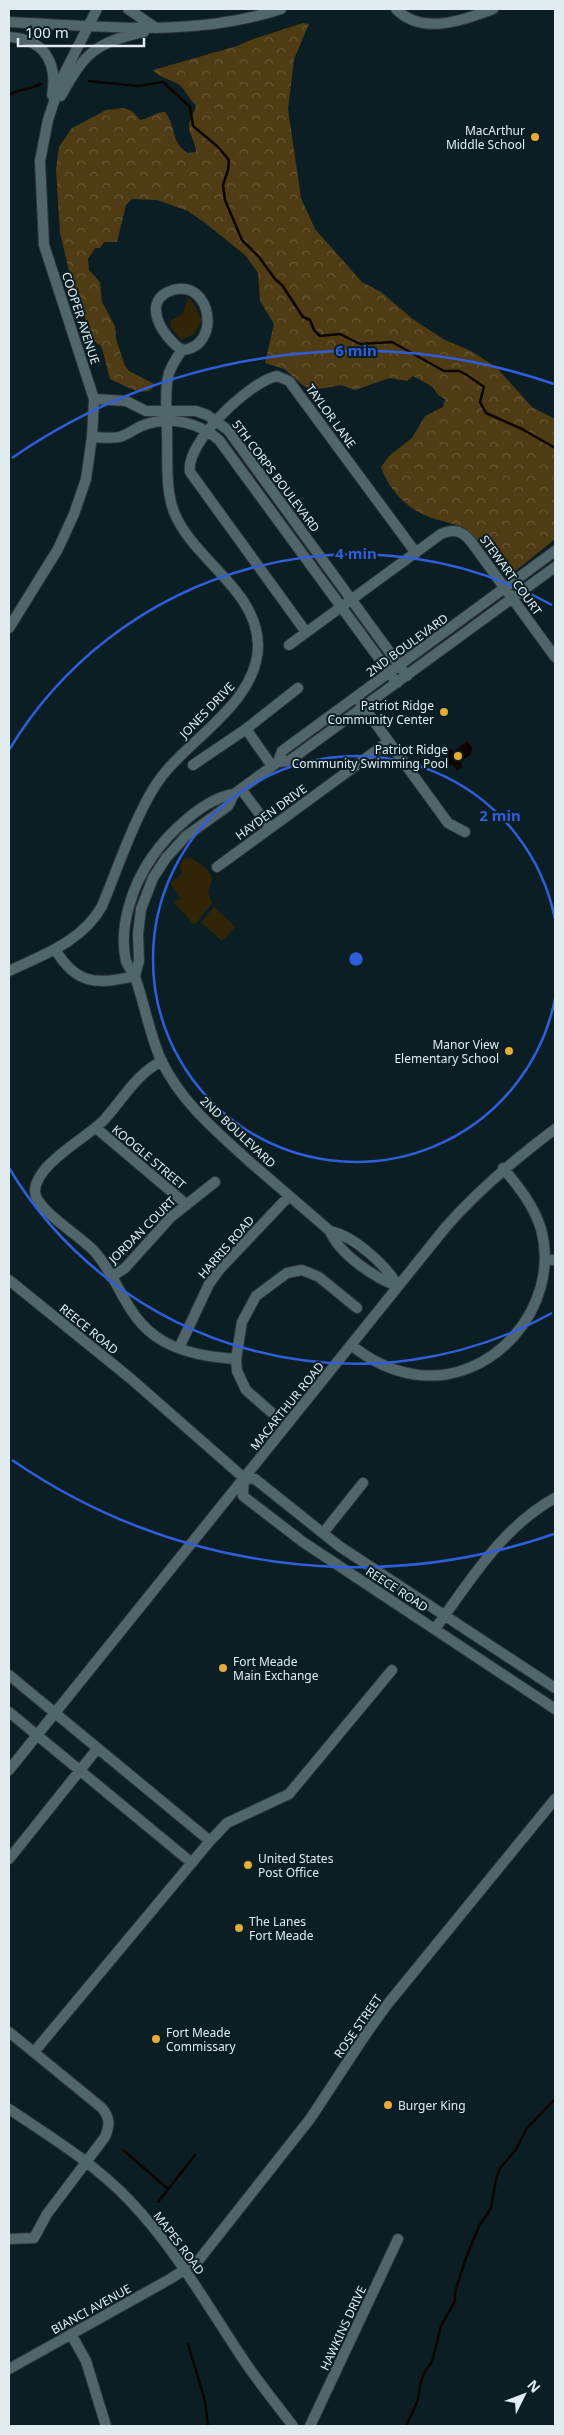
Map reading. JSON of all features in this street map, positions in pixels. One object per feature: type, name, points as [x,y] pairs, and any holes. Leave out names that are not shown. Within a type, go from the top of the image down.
[{"type":"street","name":"COOPER AVENUE","points":[[9,628],[58,549],[74,514],[86,479],[92,437],[94,399],[44,245],[40,161],[48,120],[61,80],[97,9]]},
{"type":"street","points":[[128,9],[157,28]]},
{"type":"street","points":[[9,22],[157,28],[219,24],[281,9]]},
{"type":"street","points":[[396,9],[417,21],[438,23],[459,21],[493,9]]},
{"type":"street","points":[[48,120],[68,82],[90,54],[115,38],[157,28]]},
{"type":"street","points":[[9,37],[27,40],[37,45],[49,58],[53,75],[53,90],[48,120]]},
{"type":"street","points":[[178,289],[190,291],[202,300],[208,311],[209,319],[208,327],[200,340],[187,350],[182,350],[163,331],[156,317],[155,310],[162,296],[178,289]]},
{"type":"street","name":"JONES DRIVE","points":[[9,971],[55,949],[84,931],[97,916],[156,785],[177,758],[237,700],[250,682],[256,660],[257,637],[245,605],[186,533],[174,513],[169,490],[168,374],[182,350]]},
{"type":"street","name":"TAYLOR LANE","points":[[306,632],[190,472],[191,457],[228,407],[269,378],[277,376],[289,381],[416,553]]},
{"type":"street","name":"5TH CORPS BOULEVARD","points":[[94,399],[117,399],[146,411],[196,411],[217,421],[228,430],[407,676]]},
{"type":"street","name":"5TH CORPS BOULEVARD","points":[[92,437],[119,437],[147,424],[167,422],[192,423],[209,431],[219,440],[397,683]]},
{"type":"street","name":"STEWART COURT","points":[[289,645],[441,534],[456,530],[463,533],[472,543],[555,657]]},
{"type":"street","name":"2ND BOULEVARD","points":[[275,764],[282,751],[555,552]]},
{"type":"street","name":"2ND BOULEVARD","points":[[398,1286],[389,1271],[342,1234],[330,1232],[289,1196],[198,1113],[173,1081],[150,1034],[135,976],[126,963],[126,921],[133,894],[150,860],[178,827],[221,796],[237,792],[275,764],[289,761],[555,566]]},
{"type":"street","points":[[193,765],[246,729],[298,688]]},
{"type":"street","points":[[356,696],[448,823],[465,832]]},
{"type":"street","points":[[246,729],[275,764]]},
{"type":"street","name":"HAYDEN DRIVE","points":[[217,867],[388,742]]},
{"type":"street","points":[[237,792],[270,828]]},
{"type":"street","points":[[55,949],[70,970],[88,980],[106,982],[135,976]]},
{"type":"street","points":[[162,1061],[143,1073],[96,1128],[55,1160],[36,1182],[35,1190],[39,1203],[95,1252],[126,1305],[142,1324],[164,1342],[179,1348],[206,1357],[236,1360]]},
{"type":"street","name":"KOOGLE STREET","points":[[96,1128],[186,1204]]},
{"type":"street","name":"MACARTHUR ROAD","points":[[53,1714],[461,1209],[503,1168],[555,1129]]},
{"type":"street","points":[[351,1345],[378,1364],[414,1374],[444,1374],[474,1366],[486,1360],[509,1343],[528,1320],[550,1260],[537,1218],[524,1194],[503,1168]]},
{"type":"street","name":"JORDAN COURT","points":[[111,1277],[125,1268],[155,1232],[186,1204],[215,1182]]},
{"type":"street","name":"HARRIS ROAD","points":[[179,1348],[209,1284],[230,1258],[289,1196]]},
{"type":"street","points":[[272,1412],[246,1390],[241,1383],[236,1360],[242,1322],[250,1303],[264,1288],[287,1273],[302,1270],[310,1272],[357,1308]]},
{"type":"street","name":"REECE ROAD","points":[[9,1280],[130,1378],[244,1478],[255,1480],[324,1533],[555,1688]]},
{"type":"street","name":"REECE ROAD","points":[[244,1478],[243,1496],[304,1542],[555,1709]]},
{"type":"street","points":[[324,1533],[363,1482]]},
{"type":"street","points":[[435,1629],[505,1536],[531,1513],[555,1498]]},
{"type":"street","points":[[34,2052],[210,1841],[227,1823],[289,1794],[392,1670]]},
{"type":"street","points":[[9,1675],[53,1714],[210,1841]]},
{"type":"street","points":[[9,1712],[192,1862]]},
{"type":"street","points":[[9,1770],[53,1714]]},
{"type":"street","points":[[9,1858],[96,1749]]},
{"type":"street","name":"ROSE STREET","points":[[185,2270],[198,2261],[221,2234],[316,2111],[386,2006],[555,1799]]},
{"type":"street","points":[[9,2032],[102,2108],[108,2116],[109,2127],[105,2137],[85,2161],[47,2214],[34,2238],[9,2239]]},
{"type":"street","name":"MAPES ROAD","points":[[9,2109],[85,2161],[129,2200],[185,2270],[246,2364],[293,2426]]},
{"type":"street","name":"HAWKINS DRIVE","points":[[310,2426],[398,2239]]},
{"type":"street","name":"BIANCI AVENUE","points":[[9,2369],[185,2270]]},
{"type":"street","points":[[71,2334],[89,2369],[106,2426]]},
{"type":"green space","points":[[303,23],[309,24],[294,59],[288,109],[301,198],[315,229],[362,282],[381,292],[414,320],[445,340],[471,351],[496,367],[532,407],[555,419],[555,539],[513,573],[507,573],[470,532],[455,524],[428,517],[410,507],[390,485],[381,467],[389,456],[412,438],[425,416],[443,407],[445,399],[438,395],[433,387],[413,376],[407,381],[390,378],[355,390],[341,385],[314,390],[304,386],[284,369],[265,363],[274,324],[260,301],[258,273],[245,255],[188,211],[157,200],[132,199],[126,205],[117,242],[104,242],[100,248],[95,248],[88,259],[89,270],[100,282],[102,302],[115,326],[116,339],[125,366],[129,371],[154,384],[152,389],[142,392],[137,391],[110,379],[101,346],[92,340],[72,283],[60,233],[56,169],[59,147],[72,128],[106,110],[124,108],[132,111],[140,120],[165,112],[169,117],[178,144],[188,153],[196,152],[189,124],[196,105],[180,86],[153,70],[237,46]]},
{"type":"shaded area","points":[[187,299],[191,299],[202,320],[194,334],[181,340],[171,327],[170,321],[183,314]]},
{"type":"shaded area","name":"Patriot Ridge Community Swimming Pool","points":[[467,741],[472,747],[471,754],[461,762],[462,767],[457,771],[453,765],[447,766],[445,763],[447,758],[443,752],[448,748],[454,751]]},
{"type":"shaded area","points":[[184,858],[192,858],[209,871],[212,879],[208,891],[212,904],[194,925],[174,902],[181,898],[170,883],[182,874],[180,866]]},
{"type":"shaded area","points":[[214,907],[235,927],[222,941],[201,922]]},
{"type":"waterway","points":[[89,81],[138,86],[163,82],[190,107],[193,126],[218,147],[229,160],[223,185],[225,200],[242,240],[282,285],[303,317],[310,320],[314,330],[320,336],[340,334],[360,344],[392,342],[444,371],[459,371],[484,387],[480,402],[486,413],[522,429],[555,448]]},
{"type":"waterway","points":[[9,95],[41,84]]},
{"type":"waterway","points":[[406,2426],[418,2400],[424,2373],[432,2362],[441,2326],[455,2301],[455,2292],[466,2258],[479,2226],[491,2208],[500,2168],[515,2151],[527,2128],[555,2099]]},
{"type":"waterway","points":[[123,2150],[168,2189]]},
{"type":"waterway","points":[[158,2202],[195,2155]]},
{"type":"waterway","points":[[188,2344],[205,2401],[208,2426]]},
{"type":"place","name":"MacArthur Middle School","points":[[535,137]]},
{"type":"place","name":"Patriot Ridge Community Center","points":[[444,712]]},
{"type":"place","name":"Patriot Ridge Community Swimming Pool","points":[[458,756]]},
{"type":"place","name":"Manor View Elementary School","points":[[509,1051]]},
{"type":"place","name":"Fort Meade Main Exchange","points":[[223,1668]]},
{"type":"place","name":"United States Post Office","points":[[248,1865]]},
{"type":"place","name":"The Lanes Fort Meade","points":[[239,1928]]},
{"type":"place","name":"Fort Meade Commissary","points":[[156,2039]]},
{"type":"place","name":"Burger King","points":[[388,2105]]}]
